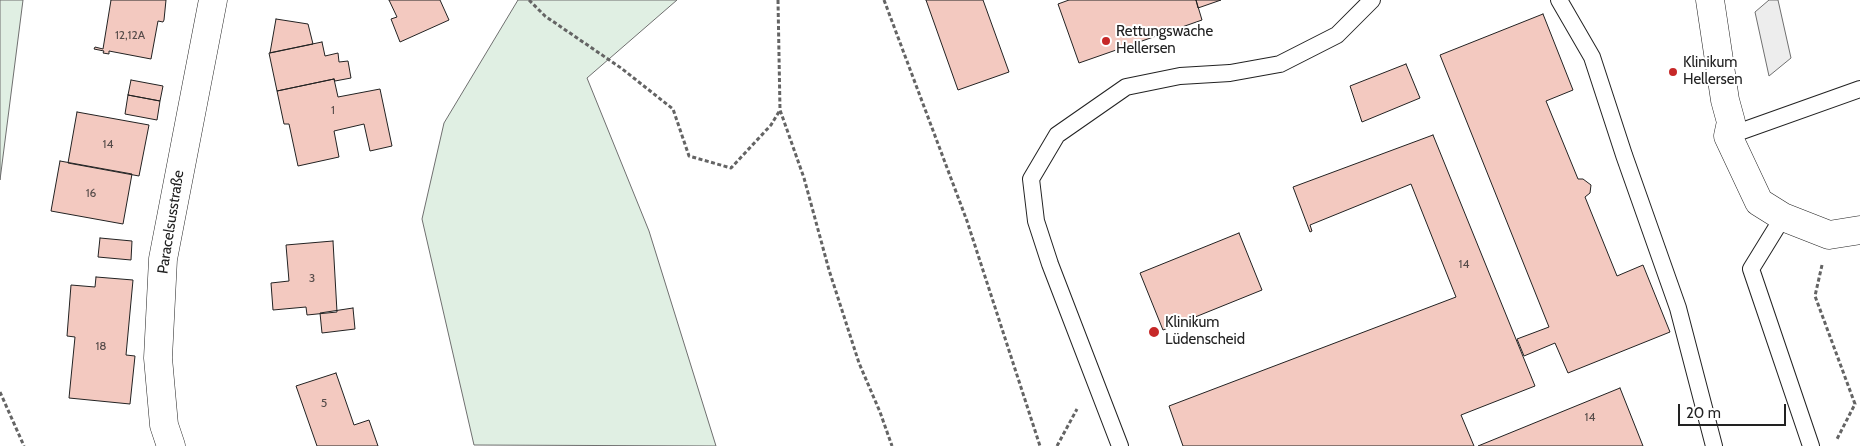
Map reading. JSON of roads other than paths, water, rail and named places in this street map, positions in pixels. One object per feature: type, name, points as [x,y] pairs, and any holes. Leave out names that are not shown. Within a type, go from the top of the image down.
[{"type":"street","name":"Paracelsusstraße","points":[[171,446],[164,424],[158,358],[163,258],[213,0]]},
{"type":"street","points":[[1710,0],[1725,100],[1731,122],[1728,136],[1759,202],[1783,217],[1829,235],[1860,230]]},
{"type":"lane","points":[[1120,446],[1050,264],[1036,221],[1031,179],[1057,135],[1126,87],[1180,76],[1230,73],[1280,64],[1336,35],[1372,0]]},
{"type":"lane","points":[[1559,0],[1592,57],[1678,308],[1714,446]]},
{"type":"lane","points":[[1728,136],[1860,89]]},
{"type":"lane","points":[[1783,217],[1751,269],[1811,446]]},
{"type":"place","name":"Rettungswache Hellersen","points":[[1106,41]]},
{"type":"place","name":"Klinikum Hellersen","points":[[1673,72]]},
{"type":"place","name":"Klinikum Lüdenscheid","points":[[1154,332]]}]
